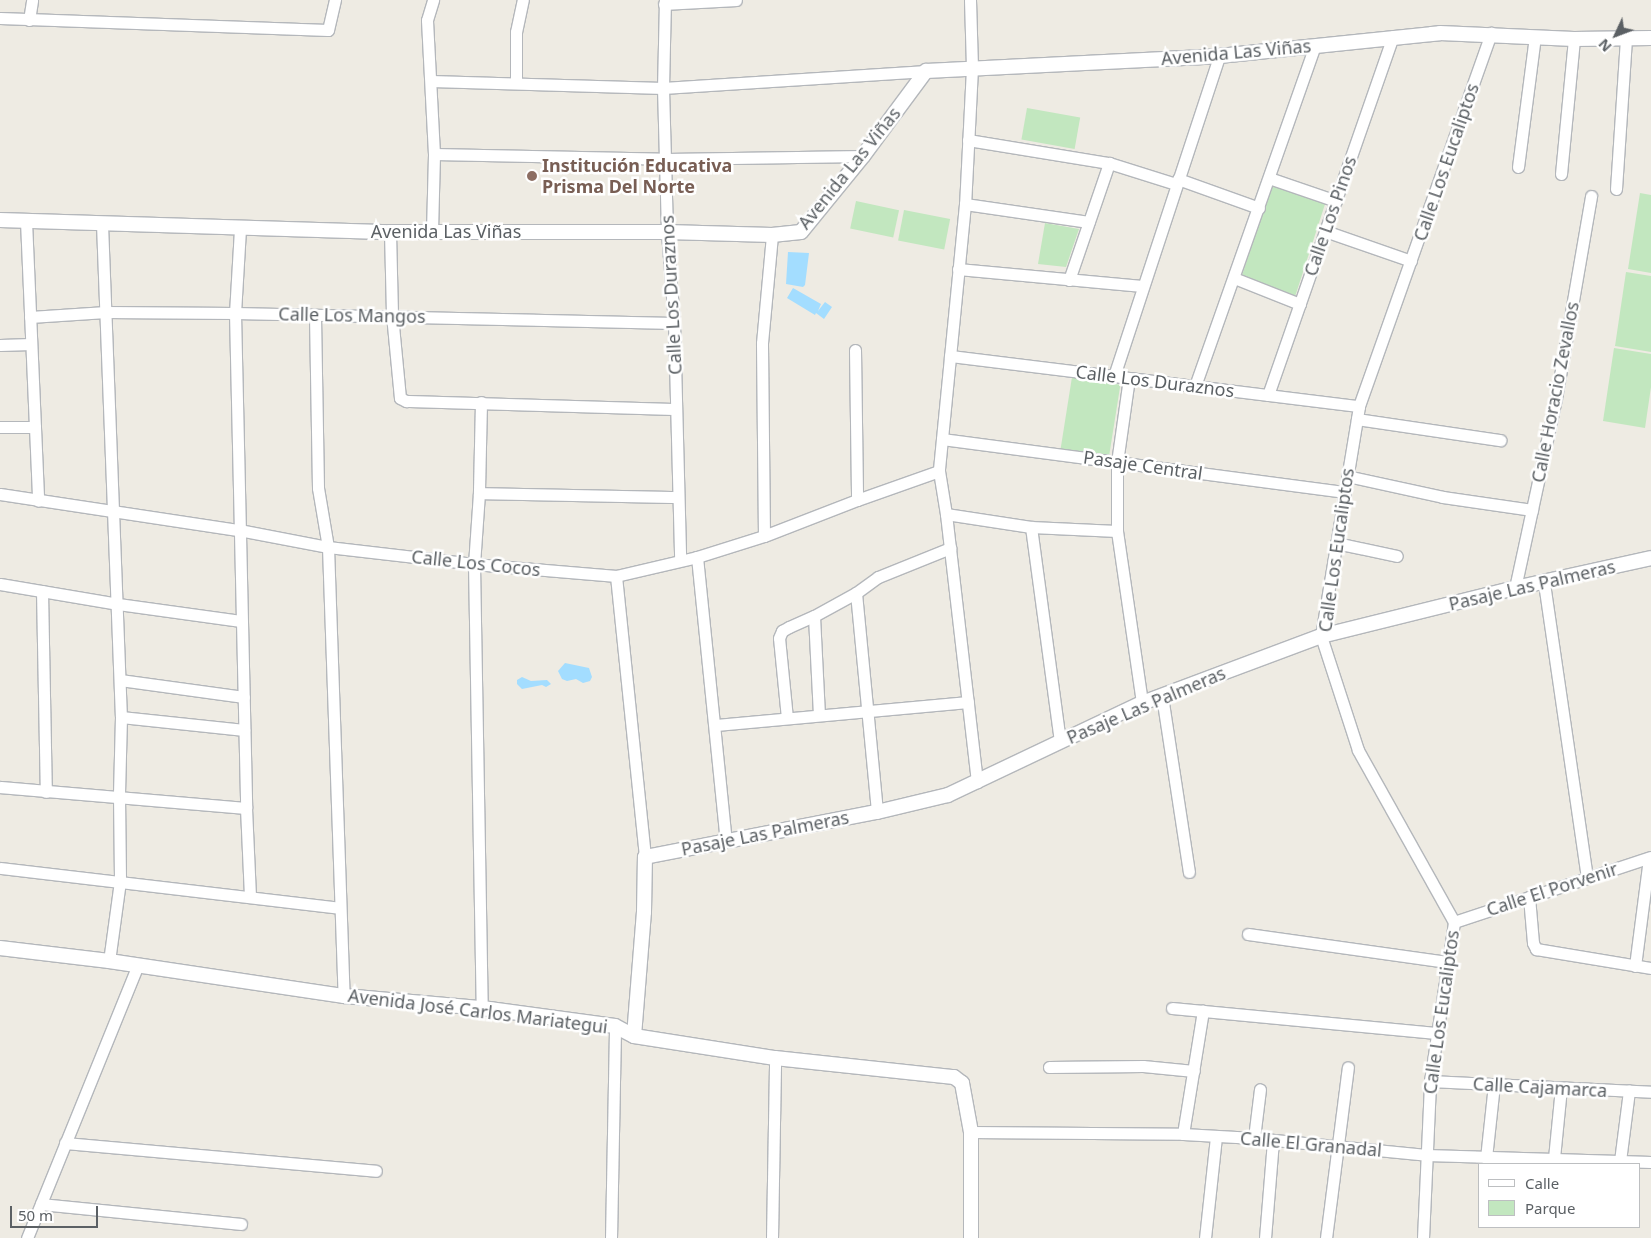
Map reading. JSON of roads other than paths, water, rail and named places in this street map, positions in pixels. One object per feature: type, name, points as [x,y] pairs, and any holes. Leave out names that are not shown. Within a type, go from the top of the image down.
[{"type":"street","points":[[29,20],[32,0]]},
{"type":"street","points":[[0,18],[328,30],[335,0]]},
{"type":"street","points":[[432,231],[434,154],[427,20],[433,0]]},
{"type":"street","points":[[516,83],[516,32],[523,0]]},
{"type":"street","points":[[665,2],[736,0]]},
{"type":"street","points":[[970,0],[972,68],[965,204],[939,471],[946,514],[977,782]]},
{"type":"street","name":"Calle Los Duraznos","points":[[665,2],[663,88],[667,232],[674,323],[680,560]]},
{"type":"street","name":"Avenida Las Viñas","points":[[0,220],[240,229],[390,232],[667,232],[772,235],[800,232],[863,156],[926,71],[1219,56],[1440,32],[1491,33],[1574,39],[1651,38]]},
{"type":"street","name":"Calle Los Eucaliptos","points":[[1423,1238],[1430,1081],[1454,922],[1358,750],[1322,636],[1359,406],[1491,33]]},
{"type":"street","name":"Calle Los Pinos","points":[[1268,395],[1393,36]]},
{"type":"street","points":[[1518,168],[1535,36]]},
{"type":"street","points":[[1561,174],[1574,39]]},
{"type":"street","points":[[1616,189],[1626,39]]},
{"type":"street","points":[[1195,386],[1315,46]]},
{"type":"street","points":[[1114,376],[1219,56]]},
{"type":"street","points":[[431,81],[663,88],[926,71]]},
{"type":"street","points":[[968,140],[1109,163],[1177,181],[1259,208]]},
{"type":"street","points":[[434,154],[666,158],[863,156]]},
{"type":"street","points":[[1069,280],[1109,163]]},
{"type":"street","points":[[1269,178],[1336,201]]},
{"type":"street","name":"Calle Horacio Zevallos","points":[[1515,588],[1556,399],[1591,196]]},
{"type":"street","points":[[965,204],[1089,222]]},
{"type":"street","points":[[26,221],[38,501]]},
{"type":"street","points":[[102,224],[121,717],[119,796],[120,882],[108,961]]},
{"type":"street","points":[[240,229],[235,313],[241,621],[250,896]]},
{"type":"street","points":[[1325,231],[1411,261]]},
{"type":"street","points":[[390,232],[392,315],[400,398],[406,401],[676,409]]},
{"type":"street","points":[[764,536],[762,343],[772,235]]},
{"type":"street","points":[[958,269],[1142,286]]},
{"type":"street","points":[[1234,278],[1300,304]]},
{"type":"street","name":"Calle Los Mangos","points":[[30,317],[106,312],[235,313],[315,316],[392,315],[674,323]]},
{"type":"street","points":[[315,316],[318,488],[328,547],[344,996]]},
{"type":"street","points":[[0,345],[31,344]]},
{"type":"street","points":[[855,350],[857,500]]},
{"type":"street","name":"Calle Los Duraznos","points":[[950,356],[1359,406]]},
{"type":"street","points":[[1129,378],[1117,462],[1117,531],[1142,703]]},
{"type":"street","points":[[481,402],[479,492],[474,564],[482,1008]]},
{"type":"street","points":[[1357,419],[1500,440]]},
{"type":"street","points":[[0,428],[35,427]]},
{"type":"street","name":"Pasaje Central","points":[[942,439],[1344,492]]},
{"type":"street","name":"Calle Los Cocos","points":[[0,494],[239,530],[328,547],[474,564],[616,576],[697,557],[764,536],[939,471]]},
{"type":"street","points":[[1347,476],[1443,497],[1532,510]]},
{"type":"street","points":[[479,492],[678,497]]},
{"type":"street","points":[[946,514],[1031,527],[1117,531]]},
{"type":"street","points":[[1031,527],[1060,741]]},
{"type":"street","points":[[1336,543],[1396,556]]},
{"type":"street","points":[[787,718],[779,638],[782,632],[856,593],[878,577],[950,548]]},
{"type":"street","points":[[697,557],[716,725],[726,841]]},
{"type":"street","name":"Pasaje Las Palmeras","points":[[645,857],[877,812],[948,795],[1142,703],[1322,636],[1515,588],[1651,558]]},
{"type":"street","points":[[616,576],[645,857],[644,912],[634,1036]]},
{"type":"street","points":[[1544,583],[1586,878]]},
{"type":"street","points":[[0,584],[118,604],[241,621]]},
{"type":"street","points":[[42,592],[46,792]]},
{"type":"street","points":[[856,593],[869,711],[877,812]]},
{"type":"street","points":[[814,616],[819,716]]},
{"type":"street","points":[[120,680],[244,697]]},
{"type":"street","points":[[1162,696],[1189,872]]},
{"type":"street","points":[[716,725],[968,702]]},
{"type":"street","points":[[121,717],[244,730]]},
{"type":"street","points":[[0,787],[246,808]]},
{"type":"street","points":[[1635,966],[1650,857]]},
{"type":"street","name":"Calle El Porvenir","points":[[1454,922],[1650,857]]},
{"type":"street","points":[[0,868],[340,908]]},
{"type":"street","points":[[1529,897],[1533,943],[1536,948],[1651,968]]},
{"type":"street","points":[[1248,934],[1447,962]]},
{"type":"street","name":"Avenida José Carlos Mariategui","points":[[0,948],[138,965],[344,996],[482,1008],[615,1026],[634,1036],[775,1058],[954,1077],[962,1083],[971,1132]]},
{"type":"street","points":[[27,1238],[138,965]]},
{"type":"street","points":[[1172,1008],[1436,1033]]},
{"type":"street","points":[[1183,1134],[1203,1011]]},
{"type":"street","points":[[611,1238],[615,1026]]},
{"type":"street","points":[[772,1238],[775,1058]]},
{"type":"street","points":[[1049,1067],[1143,1066],[1194,1071]]},
{"type":"street","points":[[1326,1238],[1348,1067]]},
{"type":"street","name":"Calle Cajamarca","points":[[1430,1081],[1651,1092]]},
{"type":"street","points":[[1486,1158],[1494,1084]]},
{"type":"street","points":[[1554,1158],[1561,1088]]},
{"type":"street","points":[[1254,1138],[1260,1089]]},
{"type":"street","points":[[1620,1160],[1629,1091]]},
{"type":"street","points":[[971,1132],[971,1238]]},
{"type":"street","name":"Calle El Granadal","points":[[971,1132],[1183,1134],[1254,1138],[1426,1156],[1651,1162]]},
{"type":"street","points":[[1205,1238],[1216,1137]]},
{"type":"street","points":[[1265,1238],[1273,1140]]},
{"type":"street","points":[[65,1143],[376,1171]]},
{"type":"street","points":[[41,1204],[241,1224]]},
{"type":"water","points":[[788,252],[809,253],[805,285],[803,287],[786,284]]},
{"type":"water","points":[[793,288],[821,304],[818,311],[825,302],[832,307],[824,319],[787,298]]},
{"type":"water","points":[[565,663],[589,668],[592,677],[590,681],[583,683],[576,679],[567,681],[562,679],[558,671]]},
{"type":"water","points":[[522,677],[531,681],[547,680],[551,684],[546,687],[542,685],[522,689],[517,684],[517,680]]},
{"type":"place","name":"Institución Educativa Prisma Del Norte","points":[[532,176]]}]
